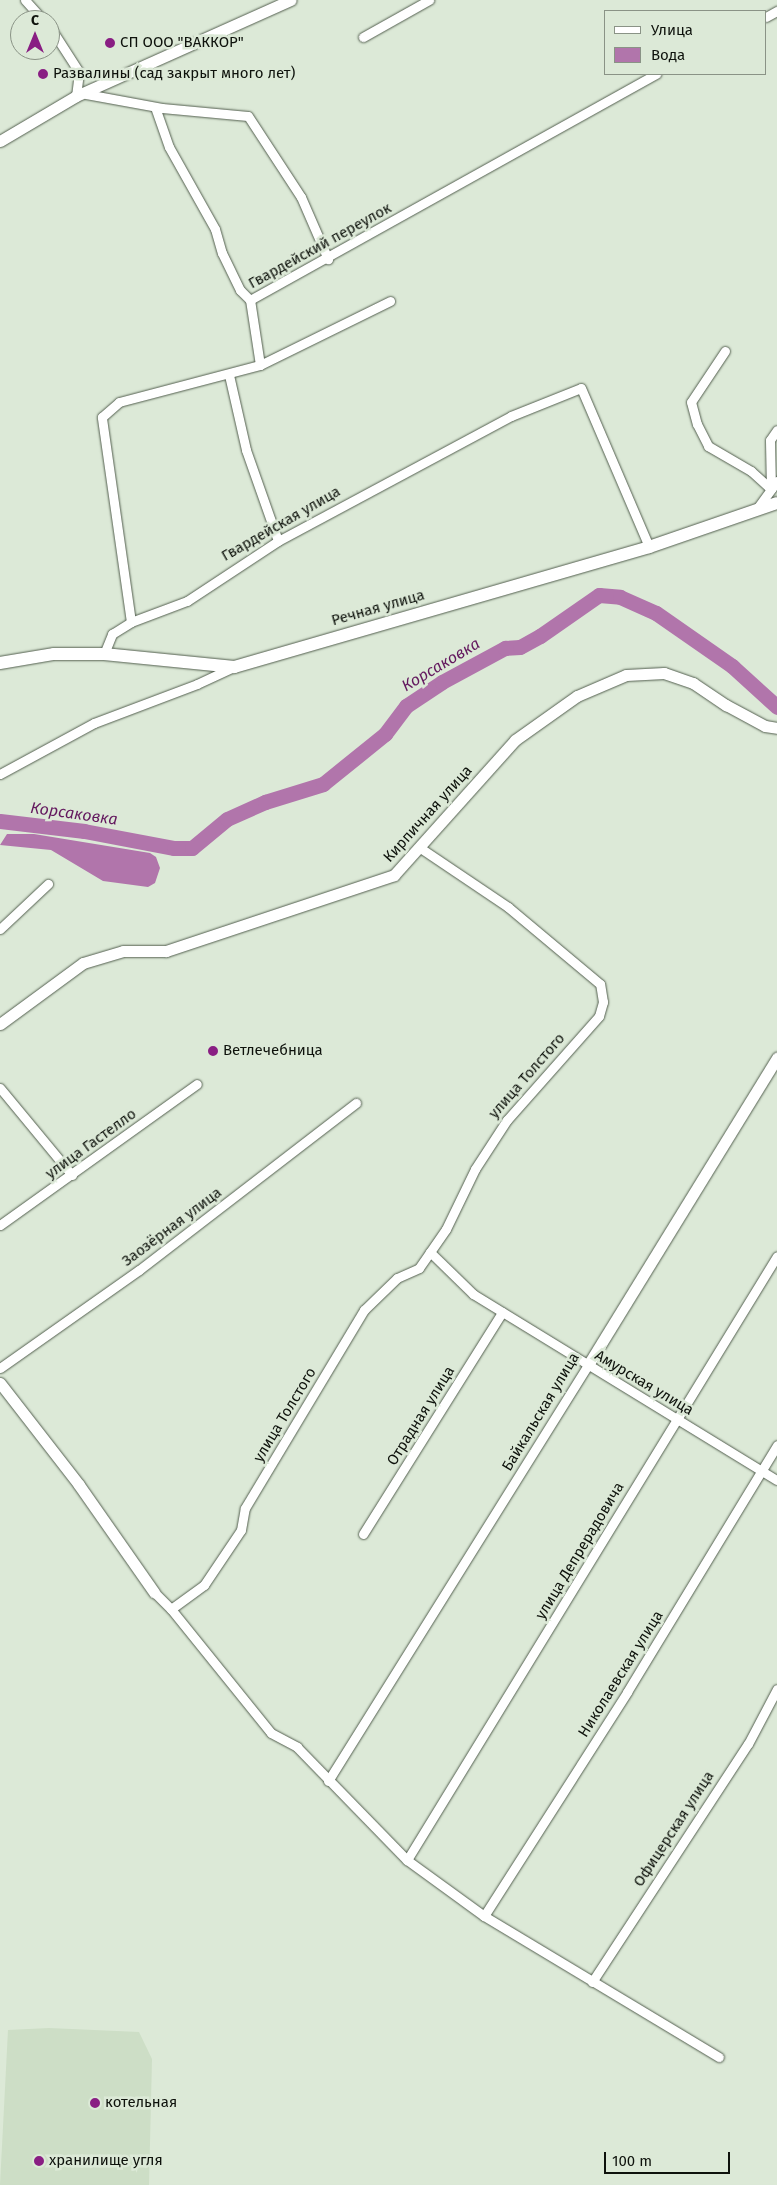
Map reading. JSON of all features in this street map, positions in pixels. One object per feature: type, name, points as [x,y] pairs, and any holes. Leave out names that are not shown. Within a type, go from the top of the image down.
[{"type":"main road","name":"Речная улица","points":[[234,667],[649,547],[777,503]]},
{"type":"main road","points":[[0,664],[54,654],[104,654],[234,667]]},
{"type":"street","points":[[25,0],[34,10]]},
{"type":"street","points":[[0,141],[81,95],[291,0]]},
{"type":"street","points":[[362,37],[429,0]]},
{"type":"street","points":[[60,43],[79,72],[81,95]]},
{"type":"street","name":"Гвардейский переулок","points":[[260,365],[250,300],[328,259],[654,75]]},
{"type":"street","points":[[81,95],[155,107],[248,116],[301,197],[328,259]]},
{"type":"street","points":[[155,107],[169,146],[216,229],[222,253],[240,290],[250,300]]},
{"type":"street","points":[[131,622],[102,417],[119,402],[228,375],[260,365],[390,301]]},
{"type":"street","points":[[725,351],[691,402],[697,424],[708,446],[750,471],[771,489]]},
{"type":"street","points":[[228,375],[246,450],[278,541]]},
{"type":"street","name":"Гвардейская улица","points":[[104,654],[112,634],[131,622],[187,601],[278,541],[511,416],[581,388],[649,547]]},
{"type":"street","points":[[771,489],[770,440],[777,430]]},
{"type":"street","points":[[754,512],[777,481]]},
{"type":"street","name":"Речная улица","points":[[0,774],[94,723],[197,684],[234,667]]},
{"type":"street","name":"Кирпичная улица","points":[[0,1024],[83,963],[123,951],[166,951],[394,875],[515,740],[577,696],[626,675],[664,673],[693,682],[734,709],[765,726],[777,728]]},
{"type":"street","name":"улица Толстого","points":[[171,1609],[204,1584],[241,1530],[245,1508],[364,1310],[397,1278],[419,1268],[446,1229],[475,1169],[507,1120],[599,1016],[603,1002],[600,984],[508,907],[419,847]]},
{"type":"street","points":[[0,929],[48,884]]},
{"type":"street","name":"Байкальская улица","points":[[328,1781],[777,1058]]},
{"type":"street","name":"улица Гастелло","points":[[0,1225],[197,1084]]},
{"type":"street","points":[[0,1088],[72,1175]]},
{"type":"street","name":"Заозёрная улица","points":[[0,1368],[138,1270],[356,1103]]},
{"type":"street","name":"Амурская улица","points":[[430,1252],[473,1294],[777,1480]]},
{"type":"street","name":"улица Депрерадовича","points":[[407,1860],[777,1256]]},
{"type":"street","name":"Отрадная улица","points":[[363,1534],[502,1312]]},
{"type":"street","points":[[0,1383],[79,1486],[154,1592],[171,1609],[271,1733],[297,1747],[328,1781],[407,1860],[484,1916],[719,2057]]},
{"type":"street","name":"Николаевская улица","points":[[484,1916],[627,1692],[777,1445]]},
{"type":"street","name":"Офицерская улица","points":[[592,1982],[748,1744],[777,1689]]},
{"type":"shaded area","points":[[49,2028],[139,2032],[152,2059],[149,2185],[0,2185],[8,2030]]},
{"type":"water","points":[[7,834],[34,834],[150,853],[156,857],[160,868],[155,883],[148,887],[103,881],[51,850],[0,845]]},
{"type":"waterway","name":"Корсаковка","points":[[0,821],[84,831],[174,848],[192,848],[227,819],[265,802],[323,784],[385,734],[406,706],[442,682],[505,648],[520,647],[540,636],[599,595],[620,597],[656,613],[732,666],[777,707]]},
{"type":"place","name":"СП ООО \"ВАККОР\"","points":[[110,43]]},
{"type":"place","name":"Развалины (сад закрыт много лет)","points":[[43,74]]},
{"type":"place","name":"Ветлечебница","points":[[213,1051]]},
{"type":"place","name":"котельная","points":[[95,2103]]},
{"type":"place","name":"хранилище угля","points":[[39,2161]]}]
